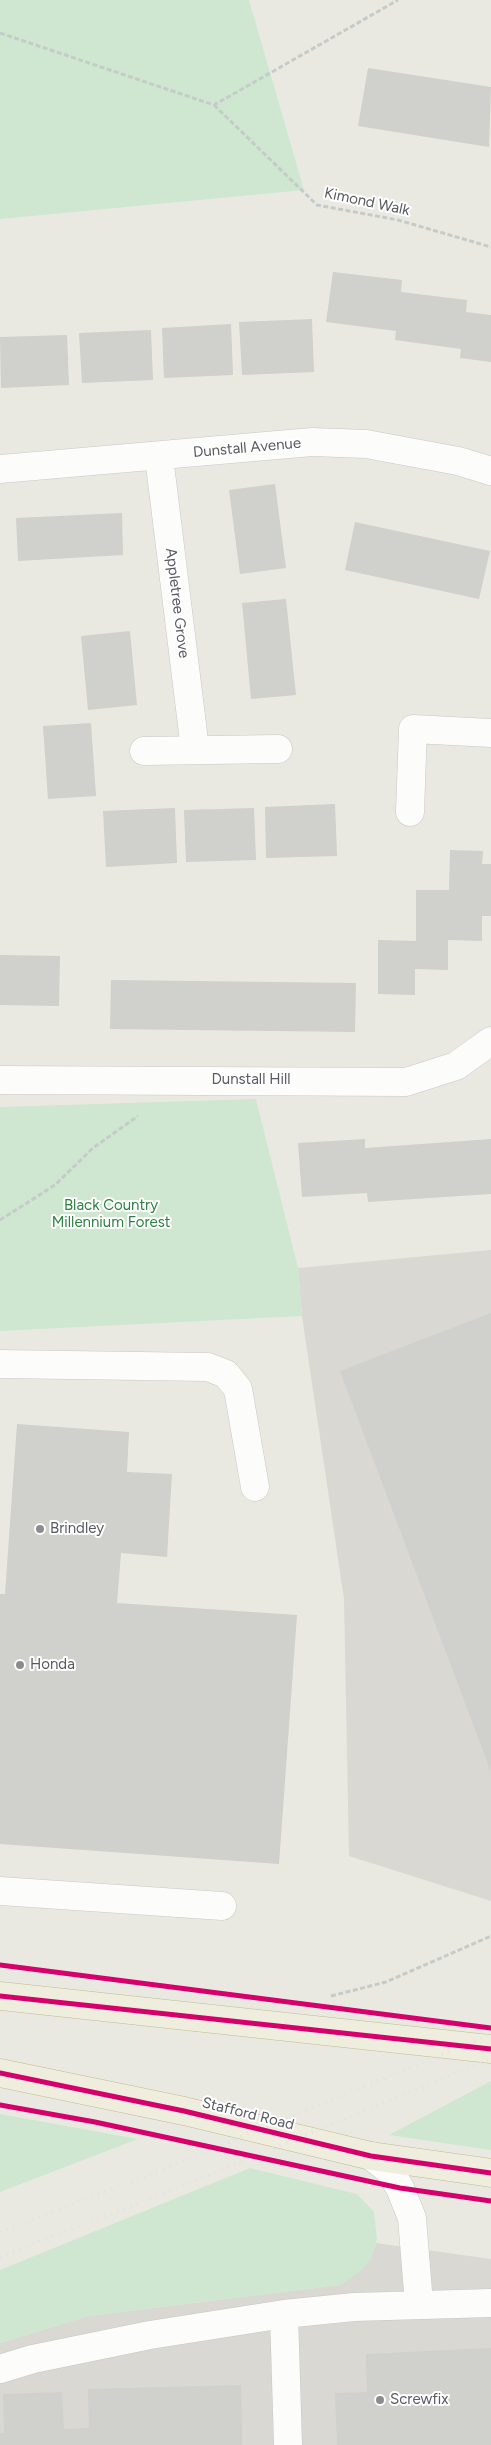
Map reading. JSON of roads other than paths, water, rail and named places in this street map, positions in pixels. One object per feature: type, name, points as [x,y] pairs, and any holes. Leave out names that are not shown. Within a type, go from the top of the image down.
[{"type":"highway","points":[[0,1996],[491,2049]]},
{"type":"highway","name":"Stafford Road","points":[[0,2073],[184,2111],[371,2156],[491,2173]]},
{"type":"street","name":"Dunstall Avenue","points":[[0,469],[159,457],[312,442],[366,444],[458,461],[491,471]]},
{"type":"street","name":"Appletree Grove","points":[[159,457],[195,748]]},
{"type":"street","points":[[410,812],[413,729],[491,733]]},
{"type":"street","points":[[144,751],[195,748],[278,749]]},
{"type":"street","name":"Dunstall Hill","points":[[0,1080],[406,1082],[456,1066],[491,1041]]},
{"type":"street","points":[[0,1364],[208,1367],[226,1374],[238,1389],[254,1487]]},
{"type":"street","points":[[0,1891],[222,1906]]},
{"type":"street","points":[[371,2156],[389,2170],[400,2188],[412,2218],[419,2304]]},
{"type":"street","points":[[0,2369],[33,2359],[150,2335],[284,2314],[354,2307],[491,2303]]},
{"type":"street","points":[[284,2314],[288,2445]]},
{"type":"railway","points":[[0,2232],[136,2180],[491,2034]]},
{"type":"railway","points":[[0,2257],[144,2201],[491,2059]]},
{"type":"place","name":"Brindley","points":[[40,1529]]},
{"type":"place","name":"Honda","points":[[20,1665]]},
{"type":"place","name":"Screwfix","points":[[380,2400]]},
{"type":"park label","name":"Black Country Millennium Forest","points":[[111,1214]]}]
